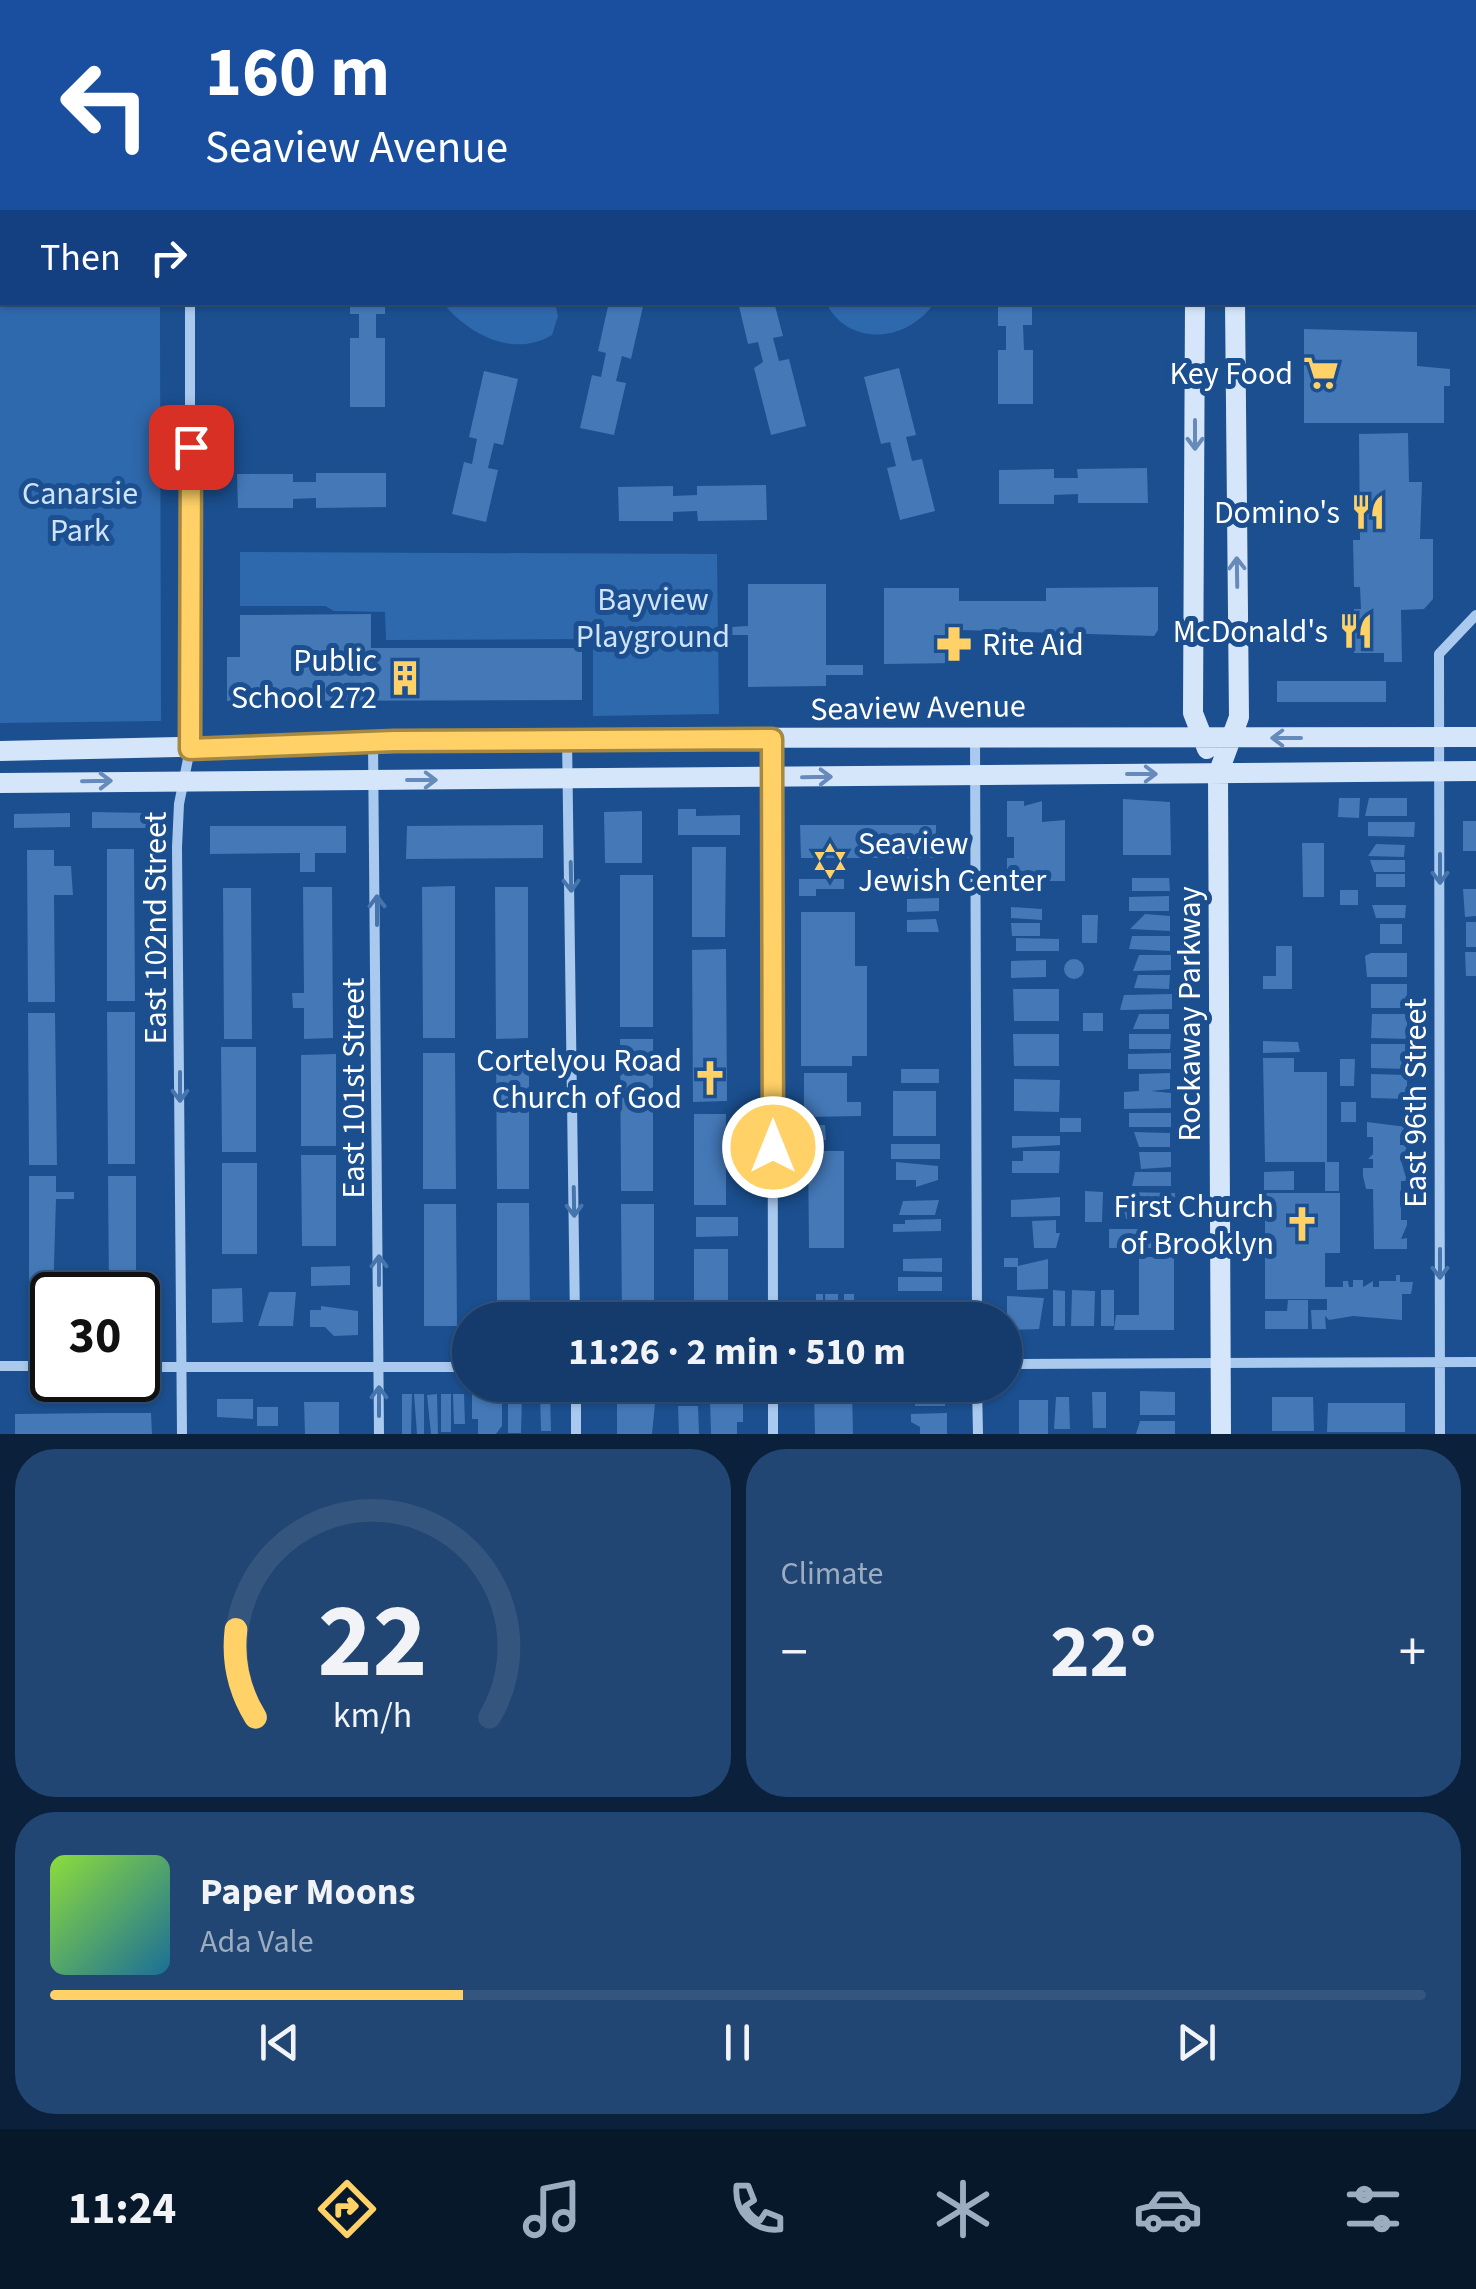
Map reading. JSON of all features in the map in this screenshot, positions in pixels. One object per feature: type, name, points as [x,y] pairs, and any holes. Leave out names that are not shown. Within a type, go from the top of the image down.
[{"type":"street","name":"East 102nd Street","points":[[182,1434],[177,846],[190,749],[190,305]]},
{"type":"street","name":"Rockaway Parkway","points":[[1195,305],[1192,713],[1218,774]]},
{"type":"street","name":"Rockaway Parkway","points":[[1221,1434],[1218,774],[1239,717],[1234,305]]},
{"type":"street","name":"East 96th Street","points":[[1440,1434],[1439,654],[1476,615]]},
{"type":"street","points":[[975,735],[977,1302]]},
{"type":"street","name":"Seaview Avenue","points":[[0,751],[567,738],[1476,737]]},
{"type":"street","points":[[567,738],[575,1302]]},
{"type":"street","points":[[772,739],[773,1302]]},
{"type":"street","name":"East 101st Street","points":[[373,741],[377,780],[379,1434]]},
{"type":"street","points":[[0,783],[1476,771]]},
{"type":"street","points":[[1022,1364],[1476,1362]]},
{"type":"street","points":[[0,1366],[30,1366]]},
{"type":"street","points":[[160,1368],[452,1367]]},
{"type":"street","points":[[576,1402],[576,1434]]},
{"type":"street","points":[[773,1402],[773,1434]]},
{"type":"street","points":[[977,1402],[978,1434]]},
{"type":"green space","name":"Canarsie Park","points":[[0,305],[160,305],[161,721],[0,723]]},
{"type":"green space","points":[[445,305],[555,305],[558,316],[552,335],[523,344],[493,340]]},
{"type":"green space","points":[[828,305],[932,305],[909,326],[894,332],[863,333],[836,318]]},
{"type":"green space","name":"Bayview Playground","points":[[240,552],[717,554],[719,714],[593,716],[593,639],[386,640],[385,612],[334,611],[325,606],[240,606]]},
{"type":"building","points":[[350,305],[385,305],[385,314],[376,314],[376,338],[385,338],[385,407],[350,407],[350,338],[359,338],[359,314],[350,314]]},
{"type":"building","points":[[608,305],[643,305],[631,359],[622,356],[616,381],[626,383],[614,435],[580,428],[592,375],[601,377],[606,353],[598,351]]},
{"type":"building","points":[[739,305],[775,305],[783,336],[773,338],[779,361],[789,359],[806,426],[771,435],[754,368],[763,362],[758,342],[748,344]]},
{"type":"building","points":[[998,305],[1032,305],[1032,325],[1023,325],[1024,350],[1033,350],[1033,404],[998,404],[998,350],[1006,350],[1006,326],[998,326]]},
{"type":"building","points":[[1304,329],[1417,332],[1417,366],[1450,369],[1450,386],[1444,386],[1444,423],[1304,423]]},
{"type":"building","points":[[899,368],[916,435],[906,437],[912,461],[922,459],[935,511],[900,520],[887,468],[896,466],[890,442],[881,444],[864,377]]},
{"type":"building","points":[[484,371],[518,379],[503,445],[494,443],[488,468],[498,470],[486,522],[452,514],[464,462],[472,464],[477,439],[469,437]]},
{"type":"building","points":[[1408,433],[1409,482],[1422,482],[1420,539],[1433,539],[1433,599],[1424,609],[1401,610],[1402,662],[1384,662],[1384,653],[1354,653],[1354,609],[1361,609],[1360,587],[1354,587],[1353,540],[1360,540],[1359,434]]},
{"type":"building","points":[[1147,468],[1148,503],[1078,503],[1078,494],[1054,495],[1054,504],[999,504],[999,470],[1054,469],[1054,478],[1078,478],[1077,469]]},
{"type":"building","points":[[316,473],[386,473],[386,507],[316,508],[316,498],[293,499],[293,508],[238,508],[237,474],[293,474],[293,482],[316,482]]},
{"type":"building","points":[[766,485],[767,520],[698,521],[697,511],[673,512],[673,521],[619,521],[618,487],[673,486],[673,496],[697,495],[697,486]]},
{"type":"building","points":[[748,584],[826,584],[826,665],[863,665],[863,675],[826,675],[826,686],[748,687],[748,635],[731,635],[731,627],[748,626]]},
{"type":"building","points":[[1158,587],[1158,630],[1154,636],[960,630],[960,663],[884,664],[884,588],[959,588],[959,601],[1046,601],[1046,588]]},
{"type":"building","name":"Public School 272","points":[[371,614],[371,648],[582,648],[582,700],[227,701],[227,657],[240,657],[240,615]]},
{"type":"building","points":[[1277,681],[1386,681],[1386,702],[1277,702]]},
{"type":"building","points":[[1339,798],[1360,798],[1359,818],[1338,817]]},
{"type":"building","points":[[1369,798],[1407,798],[1407,816],[1365,816]]},
{"type":"building","points":[[1123,799],[1170,802],[1171,855],[1123,855]]},
{"type":"building","points":[[1007,801],[1024,801],[1024,806],[1042,801],[1042,822],[1065,820],[1065,881],[1007,881],[1011,869],[1007,869],[1007,858],[1014,858],[1014,837],[1007,837]]},
{"type":"building","points":[[678,809],[696,809],[696,816],[740,815],[740,835],[678,835]]},
{"type":"building","points":[[642,811],[642,863],[605,863],[604,812]]},
{"type":"building","points":[[92,812],[148,813],[148,828],[92,828]]},
{"type":"building","points":[[70,813],[70,827],[14,828],[14,814]]},
{"type":"building","points":[[1463,821],[1476,821],[1476,851],[1463,851]]},
{"type":"building","points":[[1368,822],[1415,822],[1414,837],[1368,836]]},
{"type":"building","points":[[543,825],[543,858],[406,859],[407,826]]},
{"type":"building","points":[[800,825],[936,825],[936,858],[801,858]]},
{"type":"building","points":[[210,826],[346,826],[346,853],[315,853],[315,872],[300,872],[300,853],[210,854]]},
{"type":"building","points":[[1302,843],[1324,843],[1324,897],[1303,897]]},
{"type":"building","points":[[1376,844],[1405,845],[1404,857],[1368,856]]},
{"type":"building","points":[[692,847],[726,847],[725,937],[692,937]]},
{"type":"building","points":[[107,849],[134,849],[135,1001],[107,1001]]},
{"type":"building","points":[[27,850],[54,850],[54,866],[71,866],[73,895],[54,895],[55,1002],[28,1002]]},
{"type":"building","points":[[1370,860],[1405,860],[1405,872],[1374,872]]},
{"type":"building","points":[[1376,874],[1405,874],[1405,887],[1376,887]]},
{"type":"building","points":[[620,875],[653,875],[653,1027],[620,1027]]},
{"type":"building","points":[[907,878],[938,878],[938,891],[907,891]]},
{"type":"building","points":[[1132,878],[1169,878],[1170,891],[1132,891]]},
{"type":"building","points":[[799,879],[844,879],[844,889],[816,889],[816,896],[799,896]]},
{"type":"building","points":[[455,886],[455,1038],[423,1038],[422,887]]},
{"type":"building","points":[[303,887],[332,887],[333,1038],[304,1039],[304,1008],[293,1008],[292,993],[304,993]]},
{"type":"building","points":[[495,887],[528,887],[528,1038],[496,1039]]},
{"type":"building","points":[[223,888],[251,888],[252,1039],[224,1039]]},
{"type":"building","points":[[1463,889],[1476,889],[1476,916],[1465,917]]},
{"type":"building","points":[[1340,890],[1358,890],[1358,905],[1340,905]]},
{"type":"building","points":[[1169,896],[1169,911],[1129,911],[1129,897]]},
{"type":"building","points":[[939,898],[939,911],[907,912],[907,899]]},
{"type":"building","points":[[1372,905],[1406,905],[1405,918],[1376,918]]},
{"type":"building","points":[[1011,907],[1042,909],[1042,920],[1011,918]]},
{"type":"building","points":[[801,912],[855,912],[855,966],[867,966],[867,1056],[852,1056],[852,1066],[801,1066]]},
{"type":"building","points":[[1145,914],[1170,916],[1170,931],[1130,929]]},
{"type":"building","points":[[1082,915],[1098,915],[1097,943],[1082,943]]},
{"type":"building","points":[[936,919],[939,932],[907,932],[907,920]]},
{"type":"building","points":[[1466,922],[1476,922],[1476,947],[1466,947]]},
{"type":"building","points":[[1011,923],[1040,923],[1040,936],[1012,936]]},
{"type":"building","points":[[1380,924],[1402,924],[1402,944],[1380,944]]},
{"type":"building","points":[[1132,936],[1170,936],[1170,951],[1129,949]]},
{"type":"building","points":[[1016,938],[1059,939],[1059,951],[1016,951]]},
{"type":"building","points":[[1276,946],[1292,946],[1292,989],[1263,989],[1263,976],[1276,976]]},
{"type":"building","points":[[726,949],[727,1101],[693,1102],[692,950]]},
{"type":"building","points":[[1465,952],[1476,952],[1476,976],[1466,976]]},
{"type":"building","points":[[1407,953],[1407,977],[1367,977],[1365,956]]},
{"type":"building","points":[[1139,955],[1171,955],[1171,970],[1133,971]]},
{"type":"building","points":[[1074,959],[1084,969],[1074,979],[1064,969]]},
{"type":"building","points":[[1046,960],[1046,977],[1011,978],[1011,961]]},
{"type":"building","points":[[1138,975],[1170,975],[1169,989],[1134,988]]},
{"type":"building","points":[[1371,984],[1407,984],[1407,1008],[1371,1008]]},
{"type":"building","points":[[1013,989],[1059,989],[1059,1021],[1014,1021]]},
{"type":"building","points":[[1172,994],[1172,1009],[1120,1010],[1124,995]]},
{"type":"building","points":[[107,1012],[135,1012],[135,1164],[108,1164]]},
{"type":"building","points":[[28,1013],[55,1013],[57,1165],[29,1165]]},
{"type":"building","points":[[1083,1013],[1103,1013],[1103,1031],[1083,1031]]},
{"type":"building","points":[[1139,1014],[1169,1014],[1169,1029],[1133,1029]]},
{"type":"building","points":[[1372,1014],[1407,1014],[1407,1039],[1371,1038]]},
{"type":"building","points":[[1013,1034],[1059,1034],[1059,1066],[1014,1066]]},
{"type":"building","points":[[1129,1034],[1171,1034],[1170,1049],[1129,1049]]},
{"type":"building","points":[[620,1039],[653,1039],[653,1191],[621,1191]]},
{"type":"building","points":[[1263,1041],[1298,1042],[1300,1052],[1263,1053]]},
{"type":"building","points":[[1371,1044],[1407,1044],[1407,1069],[1371,1068]]},
{"type":"building","points":[[221,1047],[256,1047],[256,1152],[222,1152]]},
{"type":"building","points":[[423,1053],[455,1053],[456,1189],[423,1189]]},
{"type":"building","points":[[496,1053],[529,1053],[529,1189],[497,1189]]},
{"type":"building","points":[[1171,1053],[1171,1069],[1128,1069],[1128,1054]]},
{"type":"building","points":[[336,1054],[336,1146],[301,1146],[301,1055]]},
{"type":"building","points":[[1263,1058],[1294,1058],[1294,1072],[1327,1072],[1327,1162],[1339,1162],[1339,1191],[1325,1191],[1325,1162],[1265,1162]]},
{"type":"building","points":[[1340,1059],[1355,1059],[1354,1086],[1340,1086]]},
{"type":"building","points":[[901,1069],[939,1069],[939,1083],[901,1083]]},
{"type":"building","points":[[804,1073],[847,1073],[847,1102],[861,1102],[861,1116],[804,1117]]},
{"type":"building","points":[[1170,1073],[1170,1089],[1151,1091],[1171,1093],[1171,1108],[1124,1109],[1124,1092],[1139,1091],[1139,1074]]},
{"type":"building","points":[[1371,1074],[1407,1075],[1407,1099],[1371,1098]]},
{"type":"building","points":[[1014,1079],[1060,1080],[1059,1112],[1014,1111]]},
{"type":"building","points":[[893,1091],[936,1091],[936,1136],[893,1136]]},
{"type":"building","points":[[1341,1102],[1356,1102],[1356,1122],[1341,1122]]},
{"type":"building","points":[[1129,1113],[1171,1113],[1171,1127],[1129,1127]]},
{"type":"building","points":[[694,1114],[726,1114],[726,1205],[694,1205]]},
{"type":"building","points":[[1060,1118],[1081,1118],[1081,1132],[1060,1132]]},
{"type":"building","points":[[1367,1122],[1407,1127],[1407,1139],[1400,1139],[1400,1145],[1406,1145],[1407,1157],[1400,1157],[1407,1181],[1401,1181],[1401,1195],[1407,1195],[1407,1206],[1401,1206],[1401,1220],[1407,1220],[1407,1225],[1401,1239],[1407,1238],[1407,1249],[1374,1249],[1373,1189],[1366,1189],[1363,1176],[1363,1168],[1373,1168],[1373,1159],[1368,1159],[1373,1154],[1373,1137],[1367,1137]]},
{"type":"building","points":[[796,1125],[825,1125],[826,1140],[796,1140]]},
{"type":"building","points":[[1134,1132],[1170,1133],[1170,1147],[1139,1147]]},
{"type":"building","points":[[1012,1136],[1060,1136],[1060,1145],[1012,1148]]},
{"type":"building","points":[[891,1144],[940,1144],[940,1159],[891,1159]]},
{"type":"building","points":[[808,1151],[844,1151],[844,1248],[809,1248]]},
{"type":"building","points":[[1023,1151],[1060,1151],[1059,1173],[1012,1173],[1012,1161],[1023,1161]]},
{"type":"building","points":[[1139,1152],[1171,1152],[1171,1167],[1141,1169]]},
{"type":"building","points":[[301,1155],[336,1155],[336,1246],[302,1246]]},
{"type":"building","points":[[896,1162],[938,1166],[938,1180],[916,1187],[916,1180],[896,1180]]},
{"type":"building","points":[[222,1163],[257,1163],[257,1254],[222,1254]]},
{"type":"building","points":[[1294,1171],[1294,1190],[1264,1190],[1264,1172]]},
{"type":"building","points":[[1135,1172],[1171,1172],[1171,1186],[1132,1186]]},
{"type":"building","points":[[29,1176],[56,1176],[56,1192],[74,1192],[74,1199],[56,1199],[54,1272],[30,1272],[29,1328]]},
{"type":"building","points":[[108,1176],[136,1176],[136,1272],[109,1272]]},
{"type":"building","points":[[1085,1191],[1103,1192],[1102,1222],[1085,1222]]},
{"type":"building","points":[[1123,1192],[1175,1193],[1175,1207],[1146,1206],[1146,1210],[1138,1210],[1138,1219],[1126,1219],[1125,1213],[1115,1213],[1115,1196],[1123,1196]]},
{"type":"building","points":[[1265,1193],[1340,1193],[1340,1253],[1325,1253],[1325,1287],[1343,1287],[1343,1281],[1348,1281],[1349,1287],[1353,1287],[1353,1280],[1363,1280],[1363,1287],[1373,1281],[1373,1287],[1379,1287],[1379,1281],[1396,1281],[1396,1275],[1400,1275],[1400,1282],[1413,1282],[1411,1294],[1402,1294],[1402,1320],[1353,1316],[1329,1320],[1325,1316],[1326,1329],[1312,1329],[1311,1310],[1327,1310],[1327,1299],[1265,1299]]},
{"type":"building","points":[[1060,1197],[1060,1216],[1011,1217],[1011,1200]]},
{"type":"building","points":[[939,1200],[935,1215],[899,1215],[903,1201]]},
{"type":"building","points":[[497,1203],[529,1203],[530,1302],[497,1302]]},
{"type":"building","points":[[424,1204],[456,1204],[457,1302],[452,1302],[452,1326],[424,1326]]},
{"type":"building","points":[[621,1204],[654,1204],[654,1302],[622,1302]]},
{"type":"building","points":[[696,1217],[738,1217],[738,1236],[696,1237]]},
{"type":"building","points":[[941,1219],[941,1231],[893,1232],[893,1224],[905,1224],[905,1220]]},
{"type":"building","points":[[1056,1220],[1056,1233],[1060,1233],[1056,1248],[1034,1248],[1032,1221]]},
{"type":"building","points":[[1109,1229],[1156,1229],[1156,1248],[1109,1248]]},
{"type":"building","points":[[694,1249],[728,1249],[728,1302],[694,1302]]},
{"type":"building","points":[[1139,1257],[1174,1257],[1174,1330],[1114,1330],[1116,1315],[1139,1315]]},
{"type":"building","points":[[942,1258],[942,1272],[903,1271],[903,1259]]},
{"type":"building","points":[[1004,1258],[1018,1258],[1018,1266],[1048,1259],[1048,1289],[1017,1290],[1017,1267],[1004,1267]]},
{"type":"building","points":[[350,1266],[350,1285],[311,1286],[311,1267]]},
{"type":"building","points":[[898,1277],[942,1277],[942,1291],[898,1291]]},
{"type":"building","points":[[242,1288],[243,1322],[212,1323],[212,1289]]},
{"type":"building","points":[[1053,1290],[1065,1291],[1065,1326],[1053,1326]]},
{"type":"building","points":[[1072,1290],[1095,1291],[1094,1326],[1071,1326]]},
{"type":"building","points":[[1101,1290],[1114,1290],[1114,1326],[1101,1326]]},
{"type":"building","points":[[269,1292],[296,1292],[293,1326],[258,1326]]},
{"type":"building","points":[[825,1294],[838,1294],[838,1302],[825,1302]]},
{"type":"building","points":[[844,1294],[854,1294],[854,1301],[859,1301],[859,1302],[844,1302]]},
{"type":"building","points":[[1007,1296],[1044,1298],[1039,1329],[1022,1330],[1022,1302],[1007,1302]]},
{"type":"building","points":[[1288,1300],[1308,1300],[1308,1329],[1265,1329],[1265,1311],[1287,1311]]},
{"type":"building","points":[[321,1306],[358,1311],[358,1335],[334,1336],[325,1327],[310,1327],[310,1310],[321,1310]]},
{"type":"building","points":[[1140,1391],[1175,1392],[1175,1415],[1140,1415]]},
{"type":"building","points":[[1092,1392],[1106,1392],[1106,1428],[1093,1428]]},
{"type":"building","points":[[402,1394],[412,1394],[411,1434],[402,1434]]},
{"type":"building","points":[[414,1394],[424,1394],[424,1434],[417,1434]]},
{"type":"building","points":[[437,1394],[438,1434],[431,1434],[427,1395]]},
{"type":"building","points":[[441,1394],[451,1394],[451,1432],[441,1432]]},
{"type":"building","points":[[1056,1397],[1069,1397],[1070,1429],[1054,1429]]},
{"type":"building","points":[[1272,1397],[1313,1397],[1314,1431],[1272,1431]]},
{"type":"building","points":[[217,1399],[253,1399],[253,1419],[217,1417]]},
{"type":"building","points":[[1048,1400],[1048,1434],[1019,1434],[1019,1402]]},
{"type":"building","points":[[304,1402],[339,1402],[339,1434],[305,1434]]},
{"type":"building","points":[[453,1402],[464,1402],[465,1424],[454,1424]]},
{"type":"building","points":[[472,1402],[502,1402],[502,1426],[496,1434],[478,1434],[478,1419],[472,1419]]},
{"type":"building","points":[[508,1402],[522,1402],[521,1433],[508,1433]]},
{"type":"building","points":[[540,1402],[550,1402],[551,1431],[541,1431]]},
{"type":"building","points":[[617,1402],[655,1402],[652,1434],[617,1434]]},
{"type":"building","points":[[710,1402],[743,1402],[743,1422],[737,1422],[737,1434],[711,1434]]},
{"type":"building","points":[[814,1402],[852,1402],[853,1434],[815,1434]]},
{"type":"building","points":[[915,1402],[945,1402],[945,1406],[915,1406]]},
{"type":"building","points":[[1328,1403],[1405,1403],[1405,1432],[1327,1432]]},
{"type":"building","points":[[678,1406],[698,1406],[699,1434],[679,1434]]},
{"type":"building","points":[[257,1407],[278,1407],[278,1426],[257,1426]]},
{"type":"building","points":[[151,1413],[152,1434],[15,1434],[15,1414]]},
{"type":"building","points":[[947,1413],[947,1434],[920,1434],[920,1427],[911,1422],[911,1414]]},
{"type":"building","points":[[1140,1421],[1175,1421],[1175,1434],[1136,1434]]},
{"type":"place","name":"Key Food","points":[[1321,373]]},
{"type":"place","name":"Domino's","points":[[1368,512]]},
{"type":"place","name":"McDonald's","points":[[1356,631]]},
{"type":"place","name":"Rite Aid","points":[[954,644]]},
{"type":"place","name":"Public School 272","points":[[405,678]]},
{"type":"place","name":"Seaview Jewish Center","points":[[830,861]]},
{"type":"place","name":"Cortelyou Road Church of God","points":[[710,1078]]},
{"type":"place","name":"First Church of Brooklyn","points":[[1302,1224]]},
{"type":"route","points":[[191,447],[190,749],[567,738],[772,739],[773,1147]]}]
